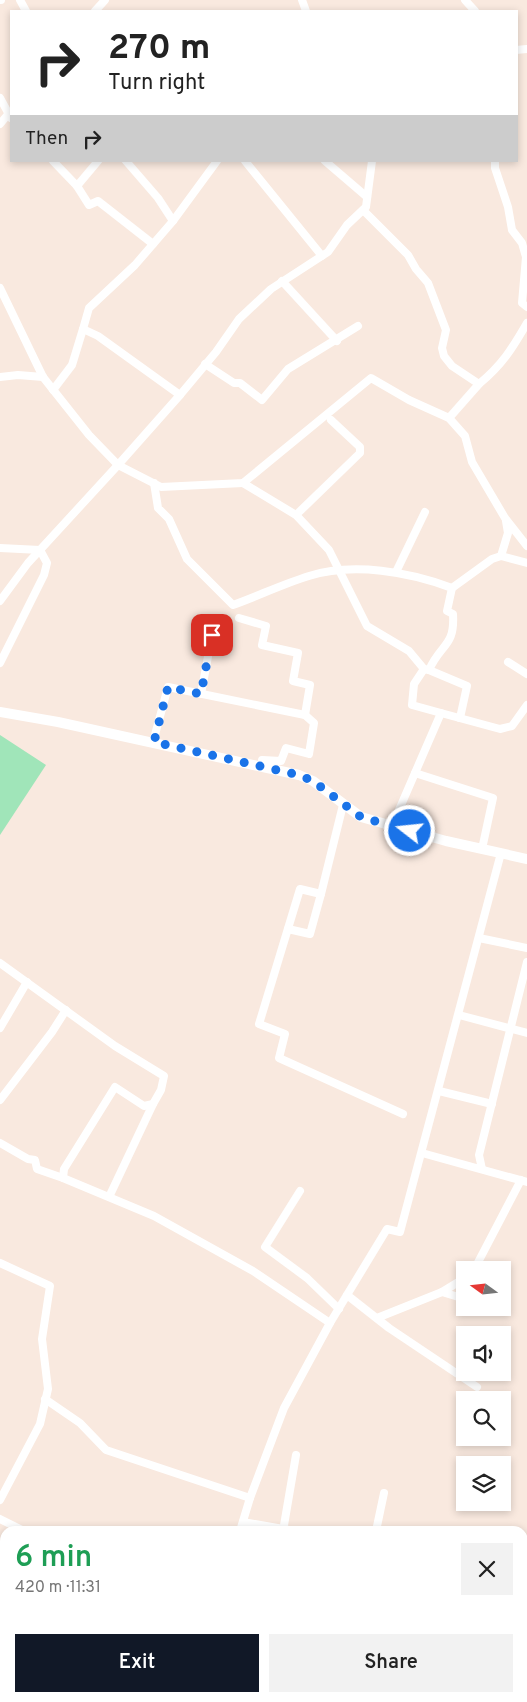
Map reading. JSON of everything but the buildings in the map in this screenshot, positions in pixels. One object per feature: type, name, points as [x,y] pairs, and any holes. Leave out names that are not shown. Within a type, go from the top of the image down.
[{"type":"street","points":[[96,10],[105,0]]},
{"type":"street","points":[[465,0],[474,10]]},
{"type":"street","points":[[0,98],[10,114],[0,124]]},
{"type":"street","points":[[54,162],[77,186],[88,205],[98,201],[153,244]]},
{"type":"street","points":[[77,186],[97,162]]},
{"type":"street","points":[[127,162],[158,198],[172,221]]},
{"type":"street","points":[[53,390],[72,365],[89,308],[135,265],[172,221],[216,162]]},
{"type":"street","points":[[246,162],[322,256]]},
{"type":"street","points":[[326,162],[367,197]]},
{"type":"street","points":[[0,601],[40,550],[180,394],[239,319],[271,289],[328,252],[347,225],[366,207],[372,162]]},
{"type":"street","points":[[495,162],[495,168],[508,206],[512,230],[522,243],[526,257],[522,303],[527,307]]},
{"type":"street","points":[[363,210],[408,255],[416,269],[428,283],[446,330],[442,348],[444,356],[452,366],[479,384]]},
{"type":"street","points":[[282,281],[336,341]]},
{"type":"street","points":[[0,288],[43,377],[89,435],[118,465],[161,487],[243,483],[296,515],[329,550],[367,626],[409,651],[427,669],[468,686],[460,718]]},
{"type":"street","points":[[449,418],[479,384],[492,374],[508,356],[527,323]]},
{"type":"street","points":[[205,364],[234,384],[240,383],[262,400],[288,369],[358,326]]},
{"type":"street","points":[[83,329],[98,336],[180,394]]},
{"type":"street","points":[[0,377],[18,375],[43,377]]},
{"type":"street","points":[[243,483],[371,378],[409,400],[449,418],[465,436],[472,462],[506,520],[527,546]]},
{"type":"street","points":[[296,515],[360,453],[360,447],[331,420]]},
{"type":"street","points":[[154,483],[158,508],[169,519],[187,559],[233,605],[310,576],[340,570],[396,572],[452,588]]},
{"type":"street","points":[[396,572],[425,512]]},
{"type":"street","points":[[501,556],[508,533],[506,520]]},
{"type":"street","points":[[0,548],[40,550]]},
{"type":"street","points":[[0,663],[44,575],[47,563],[40,550]]},
{"type":"street","points":[[527,562],[501,556],[492,559],[452,588],[447,611],[453,614],[454,631],[450,642],[437,653],[427,669],[414,684],[412,704],[500,729],[512,726],[527,705]]},
{"type":"street","points":[[239,618],[266,626],[262,645],[298,653],[293,681],[310,685],[305,715]]},
{"type":"street","points":[[201,694],[212,635]]},
{"type":"street","points":[[508,662],[527,674]]},
{"type":"street","points":[[154,742],[168,687],[305,715],[314,723],[310,754],[286,748],[281,761],[262,760]]},
{"type":"street","points":[[0,712],[154,742],[299,775],[313,781],[361,817],[527,859]]},
{"type":"street","points":[[392,826],[441,713]]},
{"type":"street","points":[[415,773],[493,798],[482,849]]},
{"type":"street","points":[[288,929],[310,934],[343,805]]},
{"type":"street","points":[[241,1526],[284,1408],[330,1323],[387,1229],[400,1232],[501,853]]},
{"type":"street","points":[[321,894],[300,889],[259,1024],[285,1034],[279,1058],[403,1114]]},
{"type":"street","points":[[479,938],[527,948]]},
{"type":"street","points":[[482,1169],[479,1155],[527,962]]},
{"type":"street","points":[[0,963],[164,1076],[161,1090],[109,1197]]},
{"type":"street","points":[[0,1028],[27,982]]},
{"type":"street","points":[[0,1100],[52,1032],[66,1010]]},
{"type":"street","points":[[459,1015],[527,1032]]},
{"type":"street","points":[[63,1178],[64,1169],[115,1087],[144,1106],[153,1104]]},
{"type":"street","points":[[438,1091],[492,1104]]},
{"type":"street","points":[[0,1143],[28,1159],[35,1160],[37,1169],[154,1216],[252,1271],[330,1323]]},
{"type":"street","points":[[422,1153],[524,1181],[479,1261]]},
{"type":"street","points":[[300,1191],[265,1246],[307,1278],[338,1310]]},
{"type":"street","points":[[0,1262],[50,1286],[42,1339],[48,1389],[40,1424],[0,1500]]},
{"type":"street","points":[[377,1318],[442,1292],[456,1283]]},
{"type":"street","points":[[442,1292],[456,1296]]},
{"type":"street","points":[[347,1295],[477,1387]]},
{"type":"street","points":[[45,1399],[80,1423],[106,1450],[250,1498]]},
{"type":"street","points":[[285,1526],[296,1455]]},
{"type":"street","points":[[377,1526],[384,1493]]},
{"type":"street","points":[[0,1520],[13,1526]]},
{"type":"street","points":[[242,1522],[263,1526]]},
{"type":"green space","points":[[0,735],[46,765],[0,835]]},
{"type":"route","points":[[212,635],[201,694],[168,687],[154,742],[299,775],[313,781],[361,817],[410,831]]}]
